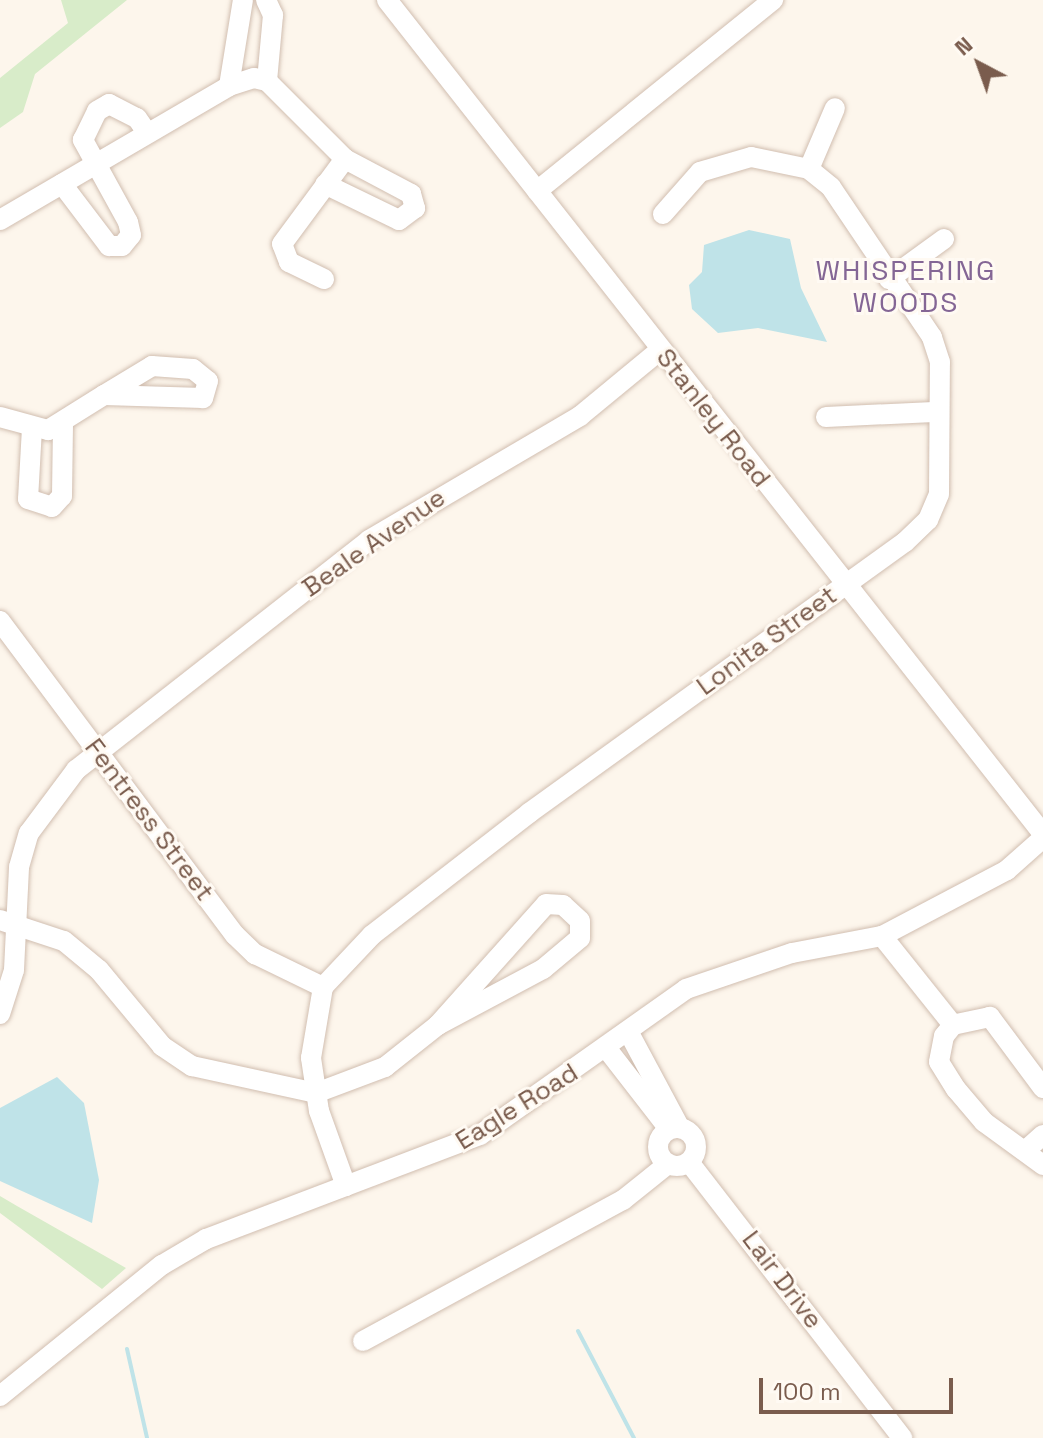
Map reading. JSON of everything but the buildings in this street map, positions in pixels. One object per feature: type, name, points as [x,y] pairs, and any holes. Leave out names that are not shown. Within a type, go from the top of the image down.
[{"type":"street","points":[[229,86],[243,0]]},
{"type":"street","points":[[266,0],[273,15],[267,81],[345,159],[411,194],[415,208],[407,218],[325,184]]},
{"type":"street","name":"Stanley Road","points":[[387,0],[1043,836]]},
{"type":"street","points":[[537,191],[773,0]]},
{"type":"street","points":[[0,220],[229,86],[267,81]]},
{"type":"street","points":[[62,184],[109,246],[122,246],[131,235],[128,222],[83,140],[97,111],[122,108],[147,133]]},
{"type":"street","points":[[809,169],[835,108]]},
{"type":"street","points":[[324,279],[289,262],[282,244],[345,159]]},
{"type":"street","name":"Lonita Street","points":[[323,987],[372,935],[434,886],[928,520],[939,494],[934,412],[940,362],[932,337],[889,279],[849,207],[809,169],[776,159],[720,163],[678,191],[663,214]]},
{"type":"street","points":[[889,279],[944,239]]},
{"type":"street","name":"Beale Avenue","points":[[0,1014],[10,922],[19,867],[29,833],[98,751],[369,540],[547,438],[660,350]]},
{"type":"street","points":[[0,417],[32,428],[63,424],[104,395]]},
{"type":"street","points":[[826,417],[934,412]]},
{"type":"street","points":[[32,428],[28,499],[52,507],[62,496],[63,424]]},
{"type":"street","name":"Fentress Street","points":[[0,621],[235,935],[255,954],[323,987]]},
{"type":"street","name":"Eagle Road","points":[[0,1396],[162,1265],[206,1239],[480,1135],[607,1049],[686,989],[730,971],[882,936],[1007,870],[1043,836]]},
{"type":"street","points":[[10,922],[64,941],[99,970],[162,1046],[192,1066],[316,1093],[385,1067],[438,1025],[546,904],[563,905],[580,921],[580,938],[543,969],[438,1025]]},
{"type":"street","points":[[882,936],[953,1025]]},
{"type":"street","points":[[323,987],[311,1058],[316,1093],[346,1186]]},
{"type":"street","points":[[1043,1088],[990,1017],[953,1025],[938,1053],[945,1073],[984,1122],[1043,1165]]},
{"type":"street","name":"Lair Drive","points":[[629,1033],[675,1129]]},
{"type":"street","name":"Lair Drive","points":[[607,1049],[675,1129],[696,1145],[679,1163],[902,1438]]},
{"type":"street","points":[[363,1341],[623,1200],[679,1163],[658,1150],[675,1129]]},
{"type":"street","points":[[1025,1151],[1043,1135]]},
{"type":"green space","points":[[61,0],[127,0],[35,74],[23,112],[0,128],[0,78],[68,23]]},
{"type":"green space","points":[[0,1196],[126,1268],[102,1289],[0,1213]]},
{"type":"water","points":[[749,230],[790,239],[801,288],[827,342],[758,328],[718,333],[692,309],[689,285],[702,272],[704,245]]},
{"type":"water","points":[[57,1077],[84,1103],[99,1180],[92,1223],[0,1181],[0,1108]]},
{"type":"waterway","points":[[578,1331],[634,1438]]},
{"type":"waterway","points":[[127,1349],[147,1438]]},
{"type":"district","name":"WHISPERING WOODS","points":[[906,286]]}]
